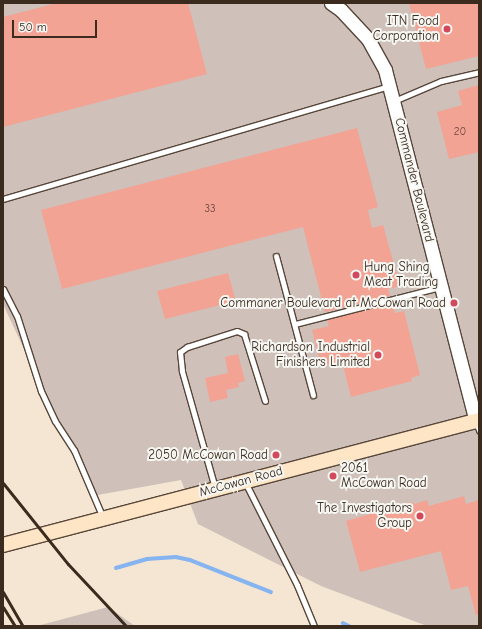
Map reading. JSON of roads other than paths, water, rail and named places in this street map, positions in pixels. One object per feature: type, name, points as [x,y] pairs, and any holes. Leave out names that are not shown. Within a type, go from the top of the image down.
[{"type":"main road","name":"McCowan Road","points":[[3,545],[245,481],[478,424]]},
{"type":"street","name":"Commander Boulevard","points":[[331,3],[341,10],[368,40],[385,70],[478,424]]},
{"type":"lane","points":[[394,100],[441,81],[479,72]]},
{"type":"lane","points":[[3,198],[390,85]]},
{"type":"lane","points":[[276,256],[313,395]]},
{"type":"lane","points":[[295,324],[441,287]]},
{"type":"lane","points":[[3,289],[17,316],[39,385],[82,468],[103,518]]},
{"type":"lane","points":[[215,489],[182,371],[180,352],[188,346],[237,331],[244,334],[265,401]]},
{"type":"lane","points":[[245,481],[297,585],[314,626]]},
{"type":"waterway","points":[[116,568],[147,559],[176,557],[190,560],[271,592]]},
{"type":"waterway","points":[[343,623],[349,626]]},
{"type":"railway","points":[[3,483],[68,564],[126,626]]},
{"type":"railway","points":[[3,592],[23,626]]},
{"type":"railway","points":[[3,607],[15,626]]},
{"type":"place","name":"ITN Food Corporation","points":[[447,29]]},
{"type":"place","name":"Hung Shing Meat Trading","points":[[356,275]]},
{"type":"place","name":"Commaner Boulevard at McCowan Road","points":[[454,303]]},
{"type":"place","name":"Richardson Industrial Finishers Limited","points":[[378,355]]},
{"type":"place","name":"2050 McCowan Road","points":[[276,455]]},
{"type":"place","name":"2061 McCowan Road","points":[[333,476]]},
{"type":"place","name":"The Investigators Group","points":[[420,516]]}]
